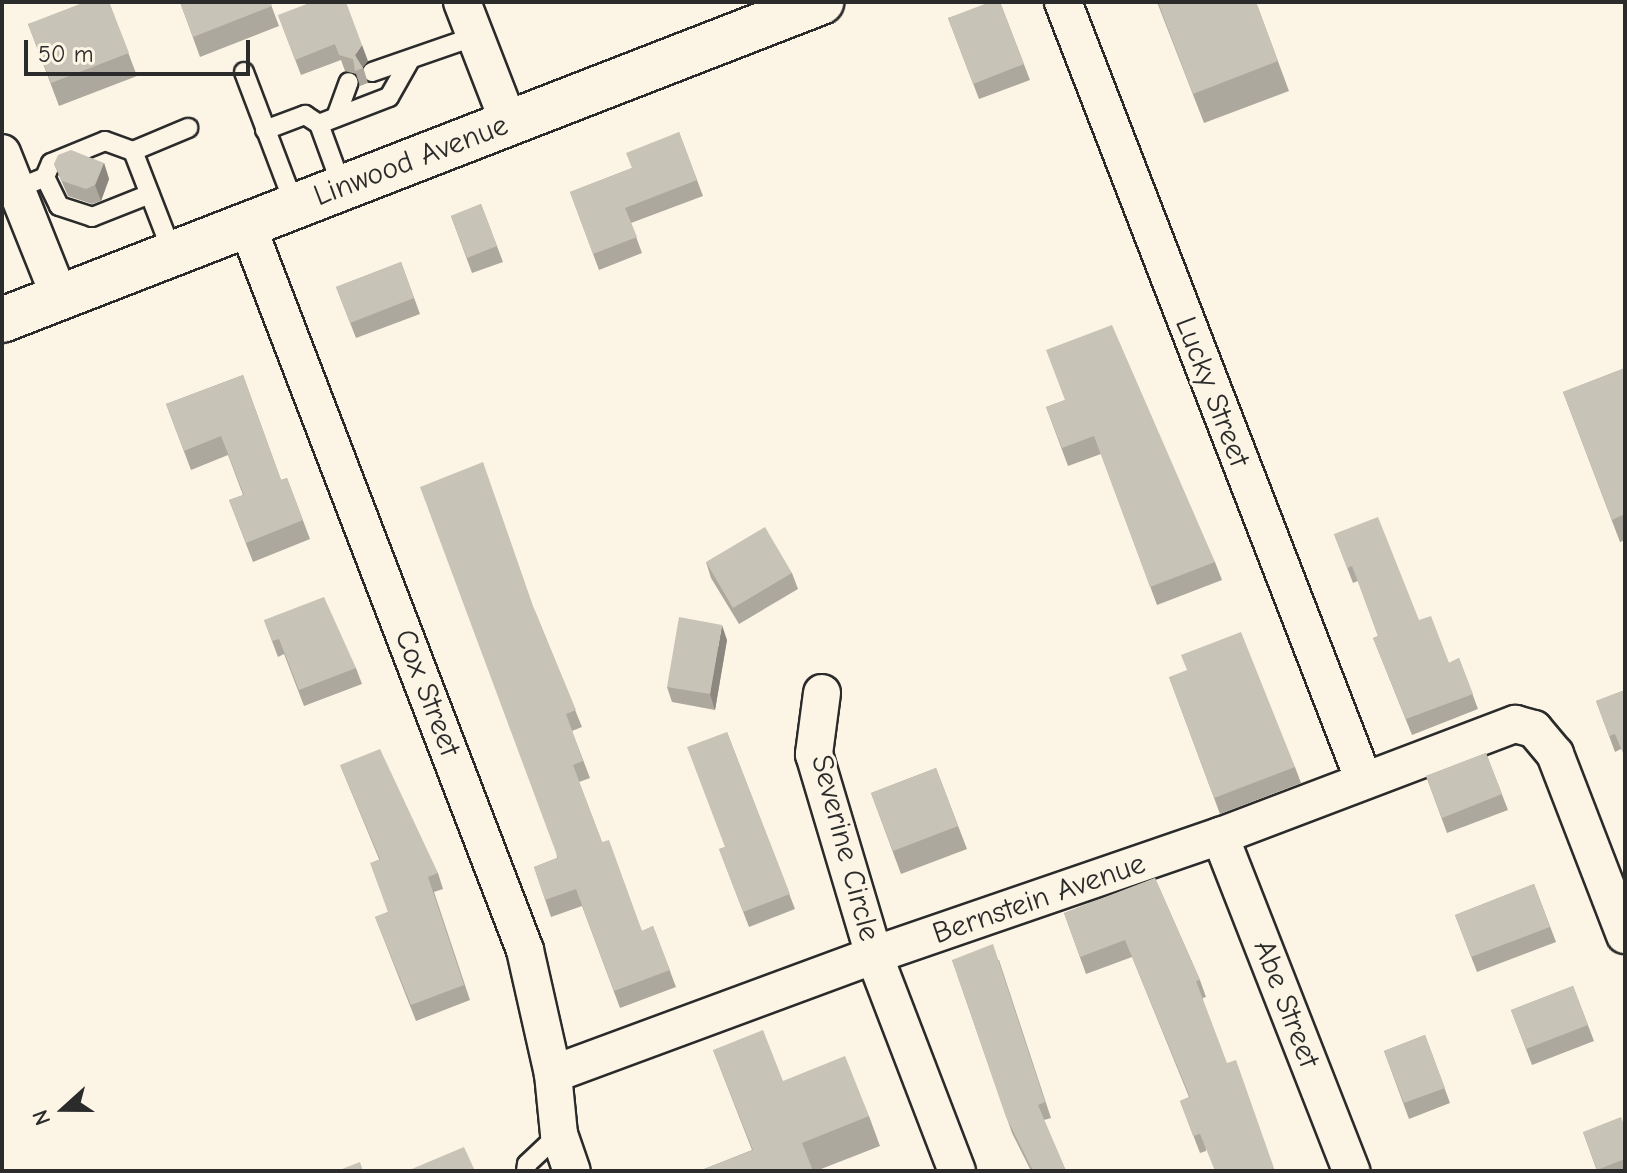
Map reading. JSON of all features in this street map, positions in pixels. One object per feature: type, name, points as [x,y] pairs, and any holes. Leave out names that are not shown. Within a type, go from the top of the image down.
[{"type":"main road","name":"Linwood Avenue","points":[[2,320],[821,2]]},
{"type":"street","points":[[462,2],[509,123]]},
{"type":"street","name":"Lucky Street","points":[[1063,2],[1364,781]]},
{"type":"street","points":[[2,153],[31,183],[60,298]]},
{"type":"street","name":"Cox Street","points":[[247,225],[525,950],[553,1074],[559,1134],[572,1171]]},
{"type":"street","name":"Severine Circle","points":[[822,693],[814,754],[874,955],[957,1171]]},
{"type":"street","name":"Bernstein Avenue","points":[[553,1074],[874,955],[1220,836],[1515,724],[1526,726],[1547,738],[1625,935]]},
{"type":"street","name":"Abe Street","points":[[1220,836],[1351,1171]]},
{"type":"lane","points":[[372,72],[476,36]]},
{"type":"lane","points":[[265,130],[305,115],[328,121],[389,97],[410,60]]},
{"type":"lane","points":[[244,72],[295,206]]},
{"type":"lane","points":[[342,187],[328,121],[349,82]]},
{"type":"lane","points":[[150,194],[92,217],[59,206],[31,183],[51,163],[105,141],[133,151],[188,128]]},
{"type":"lane","points":[[133,151],[173,254]]},
{"type":"lane","points":[[526,1171],[559,1134]]},
{"type":"building","points":[[85,2],[109,2],[129,53],[51,83],[28,24]]},
{"type":"building","points":[[180,2],[270,2],[272,6],[193,37]]},
{"type":"building","points":[[312,2],[346,2],[362,45],[355,55],[363,68],[355,71],[353,59],[339,55],[335,44],[295,60],[278,15]]},
{"type":"building","points":[[990,2],[1000,2],[1024,64],[973,84],[948,18]]},
{"type":"building","points":[[1158,2],[1256,2],[1278,61],[1193,94]]},
{"type":"building","points":[[679,132],[697,180],[625,208],[637,237],[593,254],[570,192],[632,168],[626,153]]},
{"type":"building","points":[[71,150],[104,163],[95,185],[86,189],[62,181],[54,164],[58,155]]},
{"type":"building","points":[[481,204],[497,246],[467,258],[451,216]]},
{"type":"building","points":[[401,262],[414,298],[350,323],[336,287]]},
{"type":"building","points":[[1112,325],[1215,562],[1150,587],[1094,436],[1062,448],[1046,407],[1065,400],[1046,350]]},
{"type":"building","points":[[1625,368],[1625,514],[1612,520],[1563,392]]},
{"type":"building","points":[[243,375],[281,480],[287,478],[303,520],[246,543],[229,500],[244,495],[221,436],[184,451],[166,404]]},
{"type":"building","points":[[483,462],[533,606],[576,710],[566,714],[583,761],[573,765],[602,842],[609,840],[642,931],[653,926],[670,970],[614,991],[576,889],[545,900],[534,867],[558,858],[420,487]]},
{"type":"building","points":[[1378,517],[1419,620],[1431,616],[1449,663],[1459,658],[1473,694],[1406,719],[1373,638],[1378,636],[1352,566],[1347,568],[1334,534]]},
{"type":"building","points":[[765,527],[792,573],[733,608],[706,562]]},
{"type":"building","points":[[324,597],[356,668],[299,690],[279,639],[272,641],[264,620]]},
{"type":"building","points":[[679,617],[722,625],[710,694],[667,687]]},
{"type":"building","points":[[1241,632],[1295,767],[1214,798],[1169,677],[1187,670],[1181,655]]},
{"type":"building","points":[[1625,690],[1625,758],[1615,734],[1609,736],[1596,701]]},
{"type":"building","points":[[727,732],[790,894],[743,912],[719,849],[725,847],[687,747]]},
{"type":"building","points":[[380,749],[438,873],[428,877],[464,985],[411,1005],[375,917],[388,912],[370,863],[380,859],[340,765]]},
{"type":"building","points":[[1486,753],[1502,794],[1442,818],[1426,776]]},
{"type":"building","points":[[936,768],[958,826],[893,851],[871,793]]},
{"type":"building","points":[[1155,878],[1200,980],[1196,981],[1227,1063],[1236,1060],[1275,1171],[1215,1171],[1200,1134],[1193,1136],[1180,1101],[1190,1097],[1125,940],[1080,957],[1064,913]]},
{"type":"building","points":[[1534,884],[1550,927],[1471,957],[1455,915]]},
{"type":"building","points":[[993,944],[1045,1102],[1038,1105],[1066,1171],[1033,1171],[1006,1117],[952,960]]},
{"type":"building","points":[[1573,986],[1588,1025],[1526,1049],[1511,1010]]},
{"type":"building","points":[[763,1030],[783,1081],[845,1056],[869,1116],[802,1143],[813,1171],[699,1171],[753,1150],[713,1050]]},
{"type":"building","points":[[1425,1035],[1445,1088],[1404,1103],[1384,1051]]},
{"type":"building","points":[[1621,1117],[1625,1128],[1625,1159],[1597,1170],[1583,1132]]},
{"type":"building","points":[[464,1147],[475,1171],[407,1171]]},
{"type":"building","points":[[360,1162],[363,1171],[337,1171]]}]
